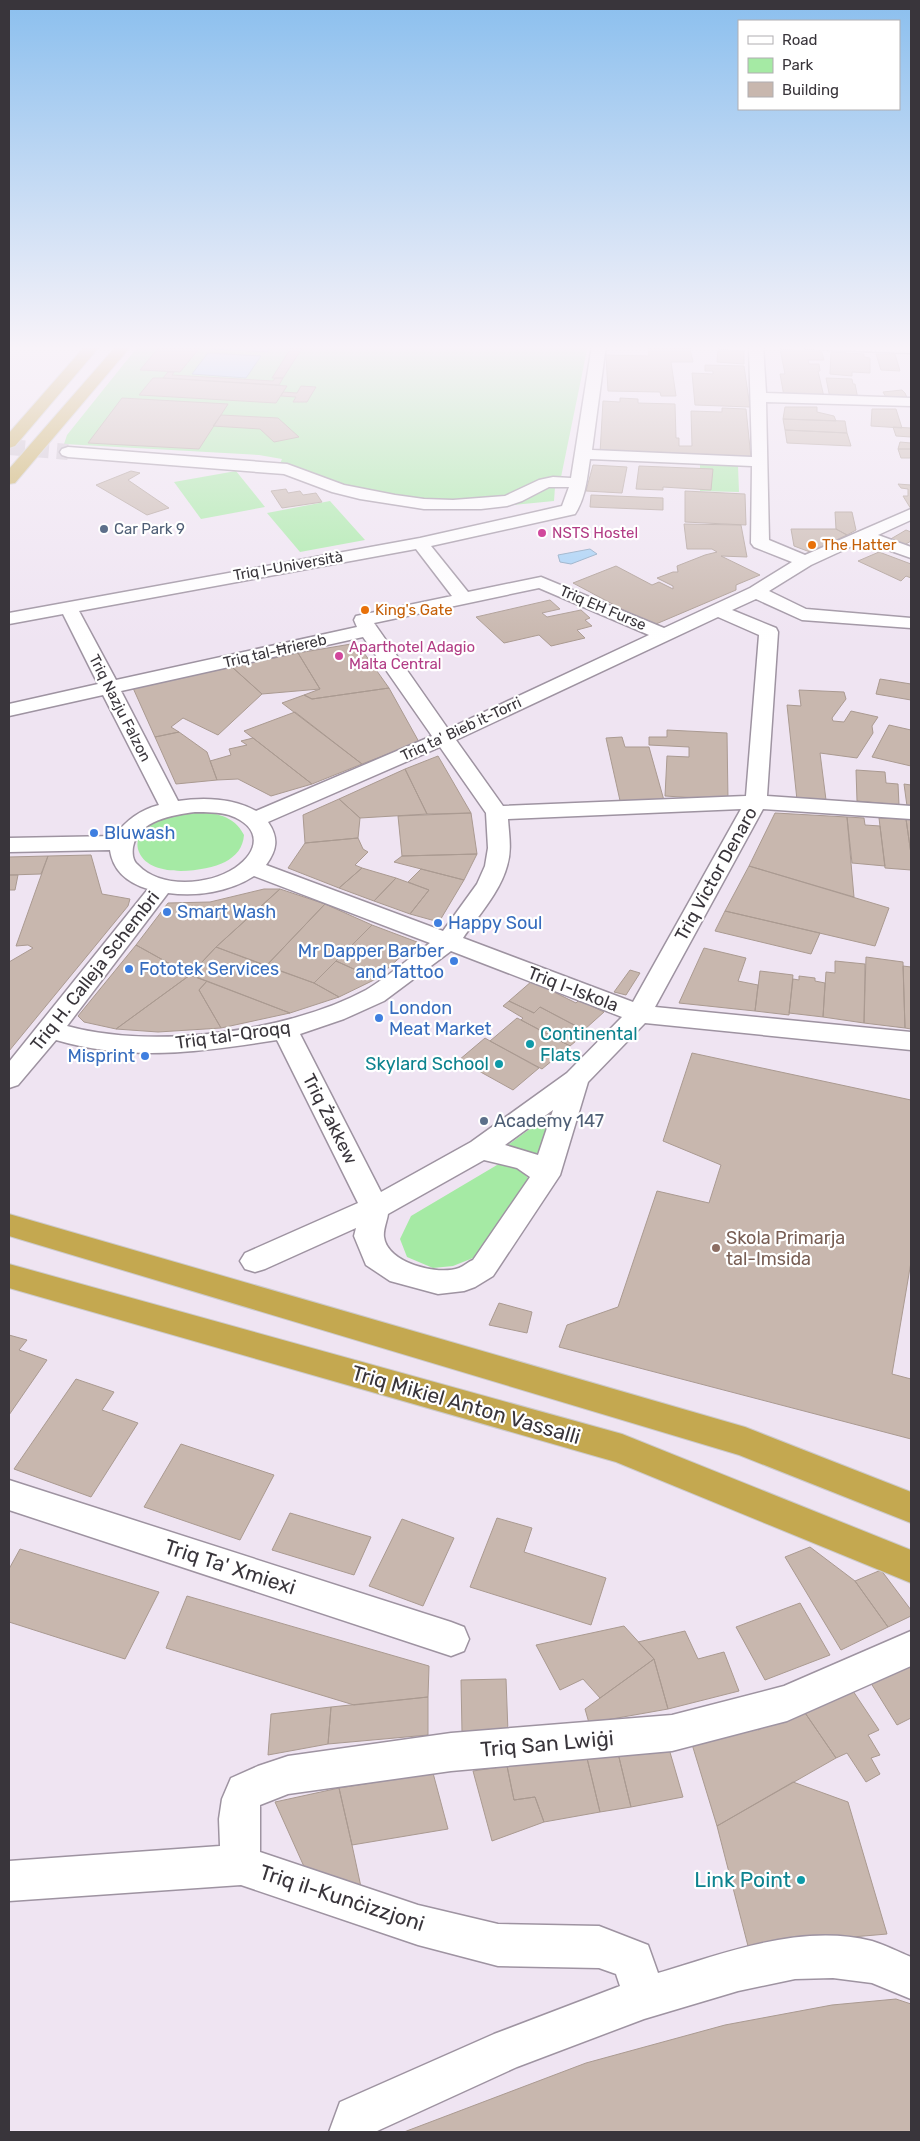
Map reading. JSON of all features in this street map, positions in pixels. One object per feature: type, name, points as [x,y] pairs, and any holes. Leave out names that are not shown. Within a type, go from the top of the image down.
[{"type":"highway","points":[[9,480],[38,445]]},
{"type":"highway","points":[[9,495],[48,445]]},
{"type":"highway","points":[[9,1225],[745,1442],[911,1508]]},
{"type":"highway","name":"Triq Mikiel Anton Vassalli","points":[[9,1276],[622,1449],[911,1567]]},
{"type":"street","points":[[68,452],[286,469],[310,481],[344,490],[400,500],[448,504],[509,500],[546,483],[579,483],[584,445]]},
{"type":"street","points":[[759,445],[760,543],[805,561]]},
{"type":"street","points":[[583,454],[759,462]]},
{"type":"street","name":"Triq l-Università","points":[[9,618],[420,542],[567,511],[573,506],[579,483]]},
{"type":"street","name":"Triq ta' Bieb it-Torri","points":[[255,820],[444,738],[756,592],[805,561],[911,514]]},
{"type":"street","points":[[862,535],[911,553]]},
{"type":"street","points":[[420,542],[464,599],[364,620],[368,630],[497,813],[756,802],[911,813]]},
{"type":"street","name":"Triq EH Furse","points":[[464,599],[541,582],[664,635]]},
{"type":"street","points":[[756,592],[802,614],[911,622]]},
{"type":"street","name":"Triq Nazju Falzon","points":[[69,608],[171,808]]},
{"type":"street","points":[[717,610],[769,632],[802,614]]},
{"type":"street","name":"Triq tal-Ħriereb","points":[[9,710],[368,630]]},
{"type":"street","name":"Triq Victor Denaro","points":[[255,1261],[375,1208],[481,1149],[576,1079],[639,1014],[756,802],[769,632]]},
{"type":"street","points":[[195,805],[218,806],[239,811],[255,820],[263,831],[266,843],[262,855],[252,867],[234,878],[211,886],[186,888],[162,886],[142,880],[127,870],[120,857],[121,843],[127,832],[138,822],[153,814],[171,808],[195,805]]},
{"type":"street","name":"Triq tal-Qroqq","points":[[50,1030],[86,1040],[124,1044],[164,1045],[207,1042],[285,1030],[335,1013],[375,995],[448,942],[488,884],[496,866],[499,848],[497,813]]},
{"type":"street","points":[[9,845],[121,843]]},
{"type":"street","name":"Triq l-Iskola","points":[[252,867],[639,1014],[911,1041]]},
{"type":"street","name":"Triq H. Calleja Schembri","points":[[9,1079],[50,1030],[162,886]]},
{"type":"street","name":"Triq Żakkew","points":[[285,1030],[375,1208]]},
{"type":"street","name":"Triq Victor Denaro","points":[[375,1208],[369,1236],[376,1257],[401,1274],[438,1282],[464,1279],[483,1268],[546,1175],[576,1079]]},
{"type":"street","points":[[481,1149],[526,1160],[546,1175]]},
{"type":"street","name":"Triq Ta' Xmiexi","points":[[9,1494],[451,1639]]},
{"type":"street","name":"Triq San Lwiġi","points":[[241,1865],[239,1819],[241,1799],[244,1792],[288,1775],[451,1752],[672,1733],[787,1703],[911,1648]]},
{"type":"street","name":"Triq il-Kunċizzjoni","points":[[9,1881],[241,1865],[418,1924],[498,1945],[599,1947],[633,1960],[644,1998]]},
{"type":"street","points":[[351,2132],[356,2118],[509,2048],[644,1998],[738,1970],[795,1958],[833,1957],[872,1962],[911,1978]]},
{"type":"green space","points":[[80,445],[568,445],[560,482],[555,487],[554,501],[483,508],[376,501],[276,473],[282,459],[259,455]]},
{"type":"green space","points":[[700,465],[738,466],[739,492],[700,491]]},
{"type":"green space","points":[[236,471],[265,507],[201,519],[174,482]]},
{"type":"green space","points":[[330,501],[365,540],[300,552],[267,513]]},
{"type":"green space","points":[[194,811],[223,816],[240,828],[244,835],[242,844],[236,854],[216,866],[179,871],[166,870],[145,861],[139,852],[138,843],[141,834],[156,822],[177,814]]},
{"type":"green space","points":[[557,1109],[536,1158],[508,1145]]},
{"type":"green space","points":[[497,1165],[517,1169],[531,1182],[529,1189],[473,1258],[453,1266],[433,1268],[407,1257],[400,1239],[411,1216]]},
{"type":"water","points":[[590,549],[597,554],[571,564],[560,562],[558,555]]},
{"type":"building","points":[[123,445],[202,445],[199,449]]},
{"type":"building","points":[[600,445],[750,445],[751,458],[600,453]]},
{"type":"building","points":[[899,445],[911,445],[911,449],[898,449]]},
{"type":"building","points":[[898,449],[911,449],[911,458],[901,458]]},
{"type":"building","points":[[593,465],[627,467],[622,493],[586,491]]},
{"type":"building","points":[[639,466],[713,469],[711,490],[663,487],[663,490],[636,489]]},
{"type":"building","points":[[131,471],[140,473],[128,480],[169,508],[147,515],[96,485]]},
{"type":"building","points":[[898,484],[911,485],[911,509],[903,496],[908,496],[908,489],[901,488]]},
{"type":"building","points":[[286,489],[288,493],[300,491],[303,495],[316,493],[322,502],[282,508],[271,491]]},
{"type":"building","points":[[685,491],[745,494],[746,525],[685,522]]},
{"type":"building","points":[[591,495],[663,498],[663,510],[590,507]]},
{"type":"building","points":[[835,512],[852,512],[856,530],[847,535],[836,529]]},
{"type":"building","points":[[684,524],[741,525],[747,557],[721,556],[760,575],[736,585],[736,590],[656,624],[648,623],[573,583],[616,566],[652,585],[659,582],[673,589],[673,586],[657,578],[678,572],[677,566],[717,552],[712,549],[687,549]]},
{"type":"building","points":[[791,529],[836,529],[847,535],[810,552],[794,546]]},
{"type":"building","points":[[906,530],[911,532],[911,541],[906,544],[911,546],[911,549],[889,540]]},
{"type":"building","points":[[879,552],[911,564],[911,578],[906,576],[901,581],[858,561]]},
{"type":"building","points":[[550,600],[560,609],[542,613],[547,617],[581,610],[590,618],[585,620],[592,626],[577,630],[585,638],[551,646],[539,635],[504,643],[476,617]]},
{"type":"building","points":[[357,643],[389,688],[312,699],[304,695],[320,689],[298,653]]},
{"type":"building","points":[[298,653],[320,689],[262,694],[232,667]]},
{"type":"building","points":[[232,667],[262,694],[218,735],[183,718],[171,727],[179,732],[155,737],[133,688]]},
{"type":"building","points":[[880,679],[911,684],[911,700],[876,694]]},
{"type":"building","points":[[389,688],[419,742],[362,764],[282,703],[304,695],[312,699]]},
{"type":"building","points":[[799,690],[844,692],[846,699],[832,718],[833,721],[844,722],[851,711],[878,717],[872,726],[873,733],[857,758],[820,753],[826,800],[824,804],[797,800],[787,705],[801,706]]},
{"type":"building","points":[[295,712],[362,764],[312,784],[244,731]]},
{"type":"building","points":[[889,725],[911,730],[911,766],[872,757]]},
{"type":"building","points":[[667,730],[727,733],[728,800],[665,796],[667,756],[689,757],[689,747],[649,745],[649,737],[667,737]]},
{"type":"building","points":[[179,732],[207,752],[217,780],[176,784],[155,737]]},
{"type":"building","points":[[622,737],[625,747],[649,747],[665,804],[621,805],[606,738]]},
{"type":"building","points":[[253,738],[312,784],[271,796],[238,779],[217,780],[210,761],[231,755],[229,749],[247,745],[241,741]]},
{"type":"building","points":[[438,756],[471,813],[427,814],[405,769]]},
{"type":"building","points":[[405,769],[427,814],[360,818],[339,799]]},
{"type":"building","points":[[856,770],[885,772],[886,783],[898,784],[899,805],[857,801]]},
{"type":"building","points":[[904,784],[911,785],[911,807],[907,806]]},
{"type":"building","points":[[339,799],[360,818],[358,838],[305,843],[303,815]]},
{"type":"building","points":[[471,813],[477,854],[402,856],[398,816]]},
{"type":"building","points":[[775,813],[847,817],[854,897],[749,866]]},
{"type":"building","points":[[847,817],[864,818],[865,825],[880,826],[885,866],[852,863]]},
{"type":"building","points":[[879,818],[906,819],[911,854],[911,870],[885,868]]},
{"type":"building","points":[[906,819],[911,819],[911,854]]},
{"type":"building","points":[[358,838],[363,849],[368,852],[355,865],[362,868],[339,888],[288,868],[305,843]]},
{"type":"building","points":[[477,854],[464,880],[394,862],[402,856]]},
{"type":"building","points":[[91,855],[102,894],[130,899],[128,906],[9,1051],[9,962],[33,948],[28,945],[16,946],[48,856]]},
{"type":"building","points":[[48,856],[41,874],[9,875],[9,857]]},
{"type":"building","points":[[749,866],[889,908],[875,946],[725,911]]},
{"type":"building","points":[[362,868],[396,878],[374,901],[339,888]]},
{"type":"building","points":[[421,869],[464,880],[439,922],[410,914],[429,890],[408,882]]},
{"type":"building","points":[[9,875],[18,875],[15,890],[9,890]]},
{"type":"building","points":[[396,878],[429,890],[410,914],[374,901]]},
{"type":"building","points":[[264,889],[280,889],[216,947],[190,975],[136,945],[168,903],[210,902]]},
{"type":"building","points":[[280,889],[325,904],[266,966],[216,947]]},
{"type":"building","points":[[325,904],[372,925],[314,983],[266,966]]},
{"type":"building","points":[[725,911],[820,933],[811,954],[715,931]]},
{"type":"building","points":[[372,925],[417,942],[376,979],[336,961]]},
{"type":"building","points":[[136,945],[190,975],[116,1029],[84,1022],[78,1016]]},
{"type":"building","points":[[216,947],[314,983],[339,997],[290,1013],[190,975]]},
{"type":"building","points":[[704,948],[746,958],[738,981],[758,985],[755,1011],[679,1003]]},
{"type":"building","points":[[866,957],[903,962],[905,1028],[864,1023]]},
{"type":"building","points":[[336,961],[376,979],[339,997],[314,983]]},
{"type":"building","points":[[835,961],[865,964],[864,1023],[823,1017],[826,972],[835,973]]},
{"type":"building","points":[[903,966],[911,967],[911,1029],[905,1028]]},
{"type":"building","points":[[630,970],[640,973],[626,995],[614,992]]},
{"type":"building","points":[[760,971],[793,975],[789,1015],[755,1011]]},
{"type":"building","points":[[190,975],[207,981],[199,990],[221,1028],[158,1032],[116,1029]]},
{"type":"building","points":[[799,976],[815,978],[815,981],[825,983],[823,1017],[789,1013],[793,979],[799,980]]},
{"type":"building","points":[[207,981],[290,1013],[221,1028],[199,990]]},
{"type":"building","points":[[532,981],[576,1003],[579,1000],[604,1012],[584,1030],[540,1007],[534,1013],[509,1001]]},
{"type":"building","points":[[509,1001],[534,1013],[540,1007],[587,1032],[570,1046],[521,1020],[523,1018],[503,1006]]},
{"type":"building","name":"Continental Flats","points":[[517,1018],[570,1046],[542,1069],[490,1041]]},
{"type":"building","name":"Skylard School","points":[[485,1038],[539,1068],[513,1090],[459,1060]]},
{"type":"building","name":"Skola Primarja tal-Imsida","points":[[692,1053],[911,1100],[911,1262],[892,1374],[911,1379],[911,1439],[559,1347],[567,1325],[618,1307],[657,1191],[709,1203],[721,1165],[663,1141]]},
{"type":"building","points":[[499,1303],[532,1312],[527,1333],[489,1325]]},
{"type":"building","points":[[9,1335],[27,1340],[19,1350],[47,1360],[9,1415]]},
{"type":"building","points":[[76,1379],[114,1392],[102,1410],[138,1423],[91,1497],[14,1469]]},
{"type":"building","points":[[181,1444],[274,1475],[240,1540],[144,1507]]},
{"type":"building","points":[[290,1513],[371,1537],[354,1575],[272,1550]]},
{"type":"building","points":[[497,1518],[532,1528],[524,1552],[606,1578],[591,1625],[470,1587]]},
{"type":"building","points":[[402,1519],[454,1538],[423,1606],[369,1586]]},
{"type":"building","points":[[810,1547],[855,1581],[888,1627],[841,1650],[785,1557]]},
{"type":"building","points":[[20,1549],[159,1592],[125,1659],[9,1622],[9,1569]]},
{"type":"building","points":[[881,1570],[911,1610],[911,1616],[888,1627],[855,1581]]},
{"type":"building","points":[[187,1596],[429,1666],[428,1697],[354,1705],[166,1648]]},
{"type":"building","points":[[800,1603],[830,1655],[765,1680],[736,1627]]},
{"type":"building","points":[[624,1626],[654,1659],[600,1698],[583,1679],[560,1690],[536,1645]]},
{"type":"building","points":[[685,1631],[698,1659],[724,1652],[739,1691],[668,1709],[654,1659],[638,1642]]},
{"type":"building","points":[[654,1659],[668,1709],[589,1723],[585,1709]]},
{"type":"building","points":[[911,1662],[911,1718],[897,1725],[869,1680]]},
{"type":"building","points":[[506,1679],[508,1732],[462,1732],[461,1680]]},
{"type":"building","points":[[851,1688],[879,1730],[868,1735],[880,1755],[871,1758],[880,1774],[866,1782],[847,1753],[836,1758],[801,1707]]},
{"type":"building","points":[[428,1697],[428,1735],[328,1744],[331,1707]]},
{"type":"building","points":[[331,1707],[328,1744],[268,1755],[271,1714]]},
{"type":"building","points":[[801,1707],[836,1758],[717,1826],[691,1741],[751,1719],[758,1730]]},
{"type":"building","points":[[667,1742],[683,1797],[631,1807],[617,1749]]},
{"type":"building","points":[[617,1749],[631,1807],[600,1812],[586,1754]]},
{"type":"building","points":[[586,1754],[600,1812],[544,1822],[535,1797],[514,1800],[507,1766]]},
{"type":"building","points":[[507,1766],[514,1800],[535,1797],[544,1822],[492,1841],[473,1771]]},
{"type":"building","points":[[433,1773],[448,1829],[352,1845],[339,1788]]},
{"type":"building","name":"Link Point","points":[[793,1782],[848,1802],[887,1934],[748,1946],[717,1826]]},
{"type":"building","points":[[339,1788],[361,1887],[306,1871],[275,1802]]},
{"type":"building","points":[[896,1999],[911,2004],[911,2132],[404,2132],[586,2063],[725,2025],[832,2005]]},
{"type":"tunnel","points":[[9,447],[68,452]]},
{"type":"place","name":"Car Park 9","points":[[104,529]]},
{"type":"place","name":"NSTS Hostel","points":[[542,533]]},
{"type":"place","name":"The Hatter","points":[[812,545]]},
{"type":"place","name":"King's Gate","points":[[365,610]]},
{"type":"place","name":"Aparthotel Adagio Malta Central","points":[[339,656]]},
{"type":"place","name":"Bluwash","points":[[94,833]]},
{"type":"place","name":"Smart Wash","points":[[167,912]]},
{"type":"place","name":"Happy Soul","points":[[438,923]]},
{"type":"place","name":"Mr Dapper Barber and Tattoo","points":[[454,961]]},
{"type":"place","name":"Fototek Services","points":[[129,969]]},
{"type":"place","name":"London Meat Market","points":[[379,1018]]},
{"type":"place","name":"Continental Flats","points":[[530,1044]]},
{"type":"place","name":"Misprint","points":[[145,1056]]},
{"type":"place","name":"Skylard School","points":[[499,1064]]},
{"type":"place","name":"Academy 147","points":[[484,1121]]},
{"type":"place","name":"Skola Primarja tal-Imsida","points":[[716,1248]]},
{"type":"place","name":"Link Point","points":[[801,1880]]}]
